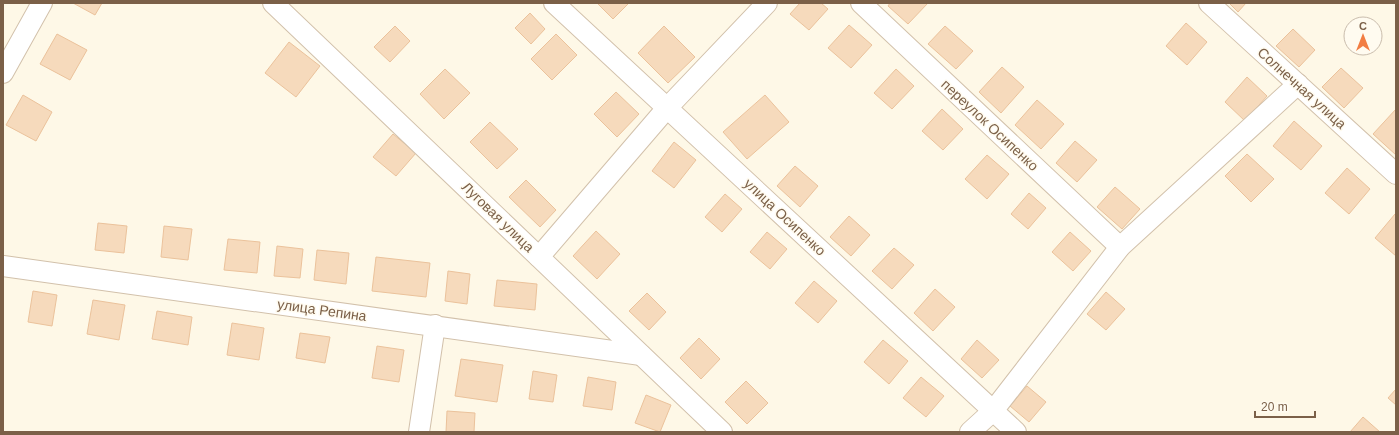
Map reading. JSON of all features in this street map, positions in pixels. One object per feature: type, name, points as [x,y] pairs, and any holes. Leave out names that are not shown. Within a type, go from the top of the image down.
[{"type":"street","points":[[3,73],[42,3]]},
{"type":"street","name":"Луговая улица","points":[[273,3],[722,432]]},
{"type":"street","name":"улица Осипенко","points":[[554,3],[1016,432]]},
{"type":"street","points":[[539,257],[667,108],[767,3]]},
{"type":"street","name":"переулок Осипенко","points":[[861,3],[1120,247]]},
{"type":"street","name":"Солнечная улица","points":[[1209,3],[1396,174]]},
{"type":"street","points":[[970,432],[993,411],[1120,247],[1298,84]]},
{"type":"street","name":"улица Репина","points":[[3,266],[435,325],[641,355]]},
{"type":"street","points":[[419,432],[435,325]]},
{"type":"building","points":[[73,3],[102,3],[95,15]]},
{"type":"building","points":[[597,3],[629,3],[613,19]]},
{"type":"building","points":[[800,3],[821,3],[828,9],[809,30],[790,14]]},
{"type":"building","points":[[890,3],[928,3],[908,24],[888,6]]},
{"type":"building","points":[[1229,3],[1246,3],[1238,12]]},
{"type":"building","points":[[530,13],[545,29],[531,44],[515,28]]},
{"type":"building","points":[[1186,23],[1207,42],[1187,65],[1166,46]]},
{"type":"building","points":[[849,25],[872,45],[851,68],[828,48]]},
{"type":"building","points":[[395,26],[410,41],[390,62],[374,47]]},
{"type":"building","points":[[664,26],[695,57],[668,83],[638,53]]},
{"type":"building","points":[[945,26],[973,51],[956,69],[928,44]]},
{"type":"building","points":[[1293,29],[1315,50],[1299,67],[1276,46]]},
{"type":"building","points":[[57,34],[87,50],[70,80],[40,64]]},
{"type":"building","points":[[556,34],[577,55],[552,80],[531,59]]},
{"type":"building","points":[[289,42],[320,66],[296,97],[265,73]]},
{"type":"building","points":[[1002,67],[1024,87],[1001,113],[979,92]]},
{"type":"building","points":[[1341,68],[1363,88],[1344,108],[1322,87]]},
{"type":"building","points":[[445,69],[470,93],[444,119],[420,94]]},
{"type":"building","points":[[896,69],[914,86],[892,109],[874,93]]},
{"type":"building","points":[[1247,77],[1267,96],[1245,121],[1225,102]]},
{"type":"building","points":[[616,92],[639,114],[617,137],[594,114]]},
{"type":"building","points":[[23,95],[52,112],[36,141],[6,125]]},
{"type":"building","points":[[765,95],[789,122],[747,159],[723,132]]},
{"type":"building","points":[[1037,100],[1064,124],[1041,149],[1015,125]]},
{"type":"building","points":[[942,109],[963,129],[943,150],[922,131]]},
{"type":"building","points":[[1396,109],[1396,155],[1373,134]]},
{"type":"building","points":[[1294,121],[1322,146],[1301,170],[1273,146]]},
{"type":"building","points":[[490,122],[518,149],[497,169],[470,142]]},
{"type":"building","points":[[393,134],[416,153],[396,176],[373,157]]},
{"type":"building","points":[[1075,141],[1097,160],[1077,182],[1056,163]]},
{"type":"building","points":[[674,142],[696,160],[674,188],[652,171]]},
{"type":"building","points":[[1247,154],[1274,179],[1251,202],[1225,176]]},
{"type":"building","points":[[987,155],[1009,174],[987,199],[965,179]]},
{"type":"building","points":[[795,166],[818,186],[800,207],[777,186]]},
{"type":"building","points":[[1347,168],[1370,189],[1349,214],[1325,193]]},
{"type":"building","points":[[526,180],[556,210],[540,227],[509,197]]},
{"type":"building","points":[[1115,187],[1140,209],[1122,229],[1097,207]]},
{"type":"building","points":[[1029,193],[1046,208],[1028,229],[1011,214]]},
{"type":"building","points":[[725,194],[742,209],[722,232],[705,217]]},
{"type":"building","points":[[1395,214],[1396,215],[1396,256],[1375,238]]},
{"type":"building","points":[[849,216],[870,235],[851,256],[830,237]]},
{"type":"building","points":[[98,223],[127,226],[124,253],[95,250]]},
{"type":"building","points":[[164,226],[192,229],[188,260],[161,257]]},
{"type":"building","points":[[596,231],[620,254],[597,279],[573,256]]},
{"type":"building","points":[[767,232],[787,249],[770,269],[750,252]]},
{"type":"building","points":[[1070,232],[1091,251],[1073,271],[1052,252]]},
{"type":"building","points":[[228,239],[260,242],[257,273],[224,270]]},
{"type":"building","points":[[277,246],[303,249],[300,278],[274,276]]},
{"type":"building","points":[[894,248],[914,265],[892,289],[872,271]]},
{"type":"building","points":[[317,250],[349,253],[346,284],[314,280]]},
{"type":"building","points":[[376,257],[430,263],[426,297],[372,291]]},
{"type":"building","points":[[448,271],[470,274],[467,304],[445,301]]},
{"type":"building","points":[[497,280],[537,284],[535,310],[494,306]]},
{"type":"building","points":[[814,281],[837,301],[818,323],[795,303]]},
{"type":"building","points":[[935,289],[955,307],[933,331],[914,313]]},
{"type":"building","points":[[33,291],[57,295],[52,326],[28,322]]},
{"type":"building","points":[[1106,292],[1125,309],[1106,330],[1087,314]]},
{"type":"building","points":[[647,293],[666,312],[649,330],[629,311]]},
{"type":"building","points":[[93,300],[125,305],[119,340],[87,334]]},
{"type":"building","points":[[157,311],[192,317],[188,345],[152,339]]},
{"type":"building","points":[[232,323],[264,328],[259,360],[227,355]]},
{"type":"building","points":[[300,333],[330,337],[325,363],[296,358]]},
{"type":"building","points":[[699,338],[720,359],[701,379],[680,358]]},
{"type":"building","points":[[883,340],[908,361],[889,384],[864,362]]},
{"type":"building","points":[[977,340],[999,360],[982,378],[961,359]]},
{"type":"building","points":[[377,346],[404,350],[399,382],[372,378]]},
{"type":"building","points":[[461,359],[503,365],[497,402],[455,396]]},
{"type":"building","points":[[533,371],[557,375],[553,402],[529,399]]},
{"type":"building","points":[[588,377],[616,382],[612,410],[583,406]]},
{"type":"building","points":[[921,377],[944,396],[926,417],[903,398]]},
{"type":"building","points":[[746,381],[768,403],[747,424],[725,402]]},
{"type":"building","points":[[1027,386],[1046,402],[1029,422],[1010,406]]},
{"type":"building","points":[[1396,389],[1396,405],[1388,398]]},
{"type":"building","points":[[646,395],[671,405],[660,432],[635,423]]},
{"type":"building","points":[[447,411],[475,413],[474,432],[446,432]]},
{"type":"building","points":[[1363,417],[1380,432],[1350,432]]}]
